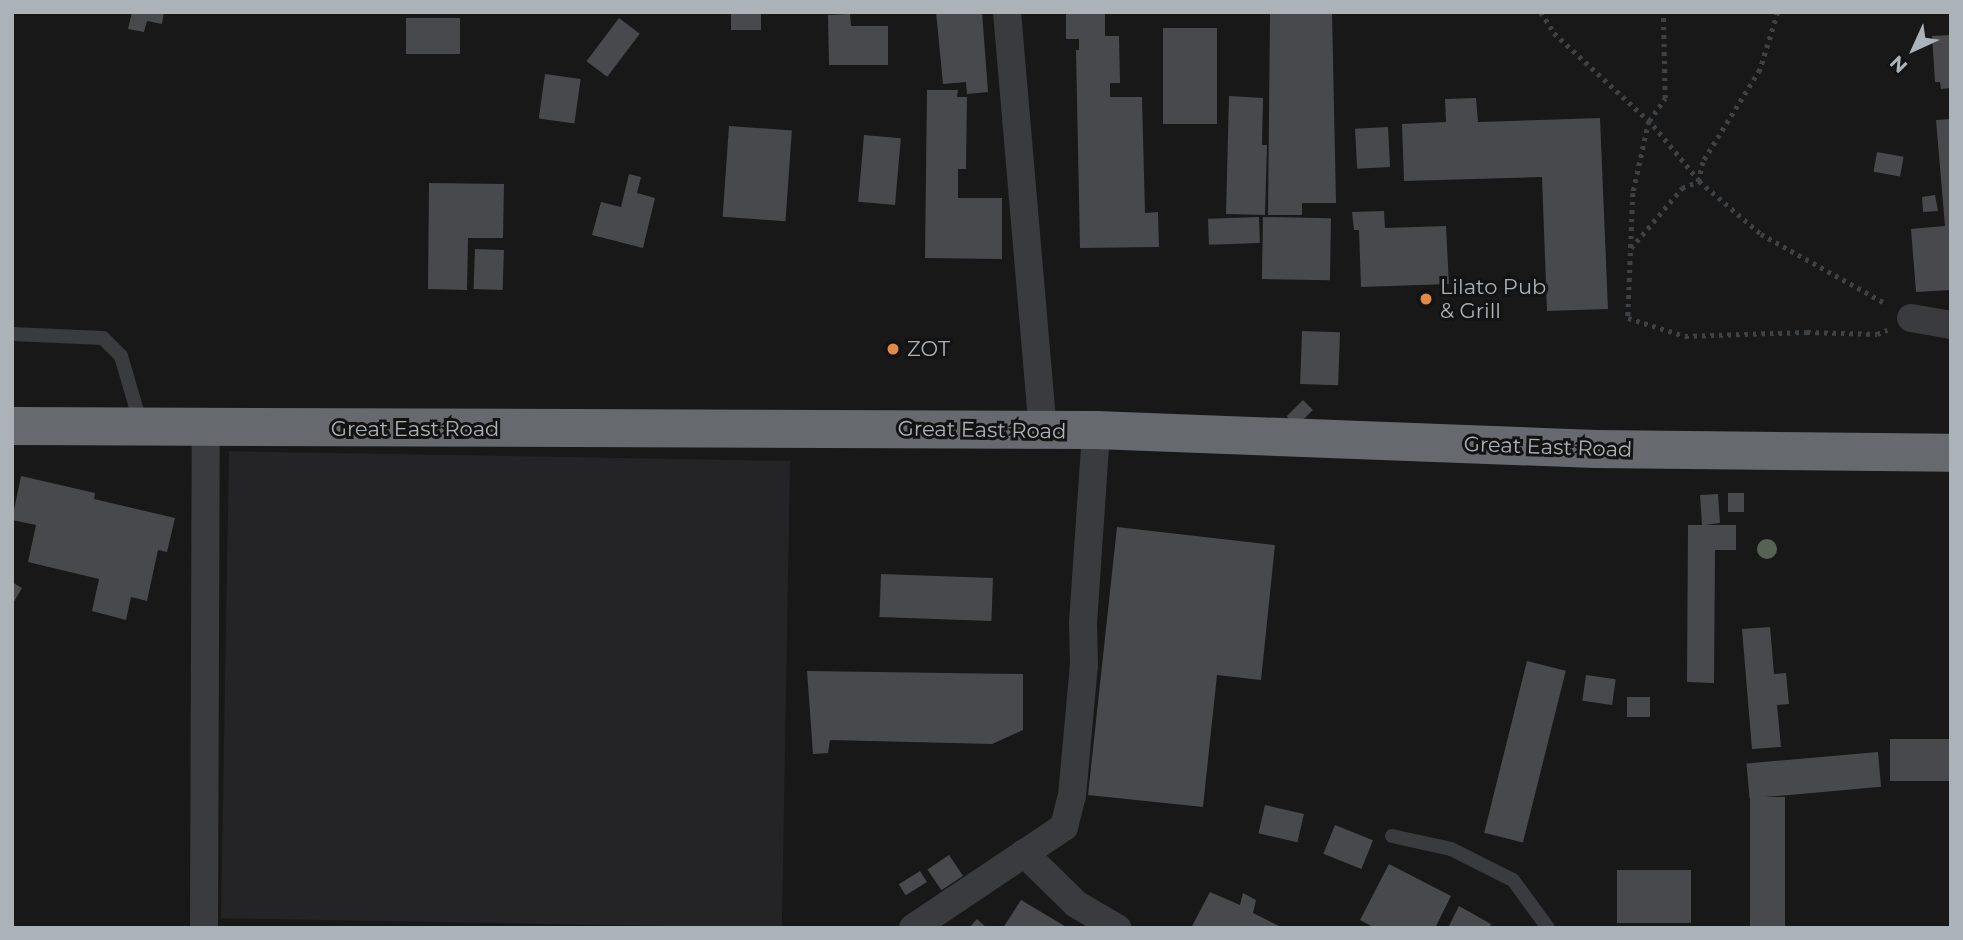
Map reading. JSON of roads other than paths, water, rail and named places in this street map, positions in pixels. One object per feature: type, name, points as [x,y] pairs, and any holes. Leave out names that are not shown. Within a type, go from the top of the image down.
[{"type":"highway","name":"Great East Road","points":[[12,426],[205,429],[1096,430],[1596,449],[1951,453]]},
{"type":"street","points":[[1007,12],[1043,432]]},
{"type":"street","points":[[1911,318],[1951,325]]},
{"type":"street","points":[[204,928],[205,429]]},
{"type":"street","points":[[913,928],[1064,827],[1072,796],[1084,665],[1083,623],[1096,430]]},
{"type":"street","points":[[1024,853],[1076,904],[1117,928]]},
{"type":"lane","points":[[12,334],[103,338],[121,356],[142,427]]},
{"type":"lane","points":[[1392,836],[1451,849],[1513,880],[1548,928]]},
{"type":"place","name":"Lilato Pub & Grill","points":[[1426,299]]},
{"type":"place","name":"ZOT","points":[[893,349]]}]
